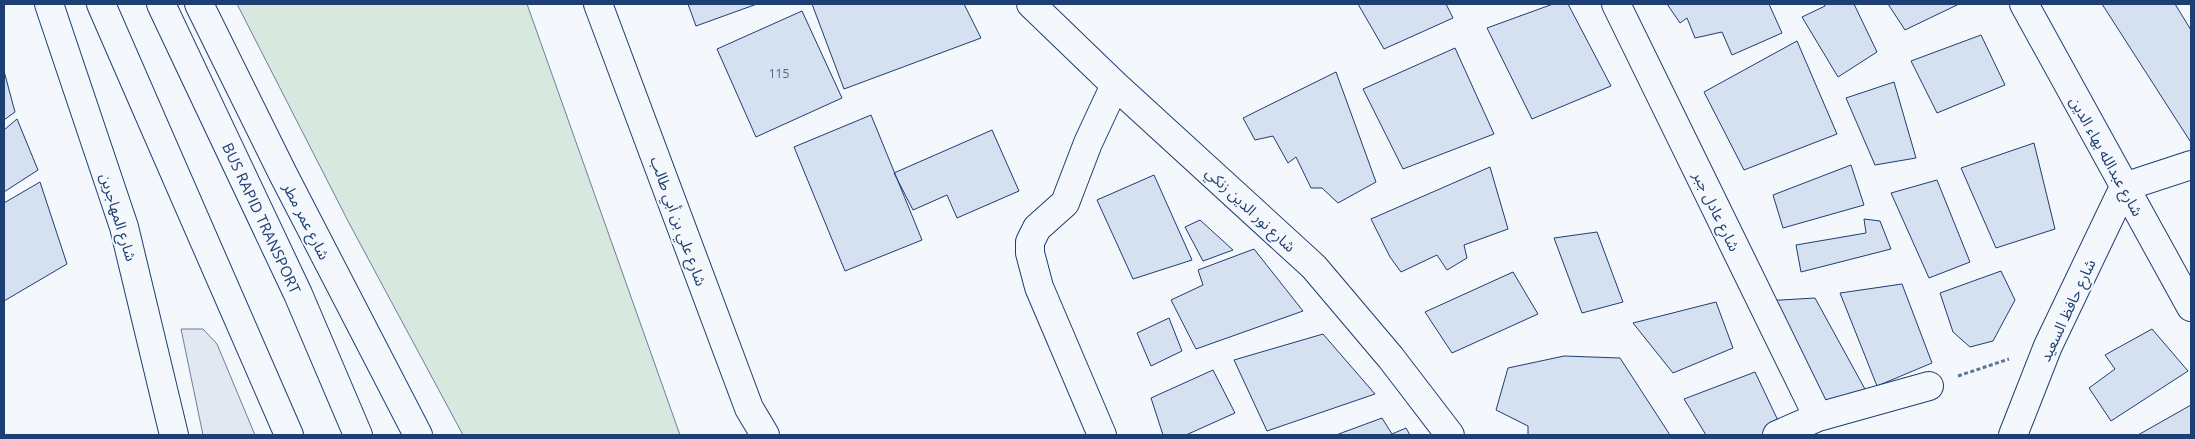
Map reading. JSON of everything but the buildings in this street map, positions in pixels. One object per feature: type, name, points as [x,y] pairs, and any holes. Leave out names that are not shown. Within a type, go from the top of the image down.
[{"type":"street","name":"شارع المهاجرين","points":[[49,4],[124,227],[174,435]]},
{"type":"street","points":[[101,4],[289,435]]},
{"type":"street","name":"BUS RAPID TRANSPORT","points":[[161,4],[298,294],[358,435]]},
{"type":"street","name":"شارع عمر مطر","points":[[200,4],[282,174],[418,435]]},
{"type":"street","name":"شارع علي بن أبي طالب","points":[[598,4],[749,408],[765,435]]},
{"type":"street","name":"شارع نور الدين زنكي","points":[[1031,4],[1314,267],[1391,358],[1450,435]]},
{"type":"street","name":"شارع عادل جبر","points":[[1616,4],[1818,418]]},
{"type":"street","name":"شارع عبدالله بهاء الدين","points":[[2024,4],[2191,307]]},
{"type":"street","points":[[1102,435],[1039,286],[1030,253],[1030,242],[1037,228],[1065,203],[1088,143],[1116,85]]},
{"type":"street","points":[[2124,187],[2191,165]]},
{"type":"street","name":"شارع حافظ السعيد","points":[[2013,435],[2048,346],[2124,187]]},
{"type":"street","points":[[1777,435],[1818,418],[1929,386]]},
{"type":"street","points":[[749,408],[756,435]]},
{"type":"path","points":[[1959,376],[2009,359]]},
{"type":"shaded area","points":[[237,4],[527,4],[680,435],[463,435],[349,223]]},
{"type":"shaded area","points":[[181,329],[203,329],[217,344],[255,435],[203,435]]}]
